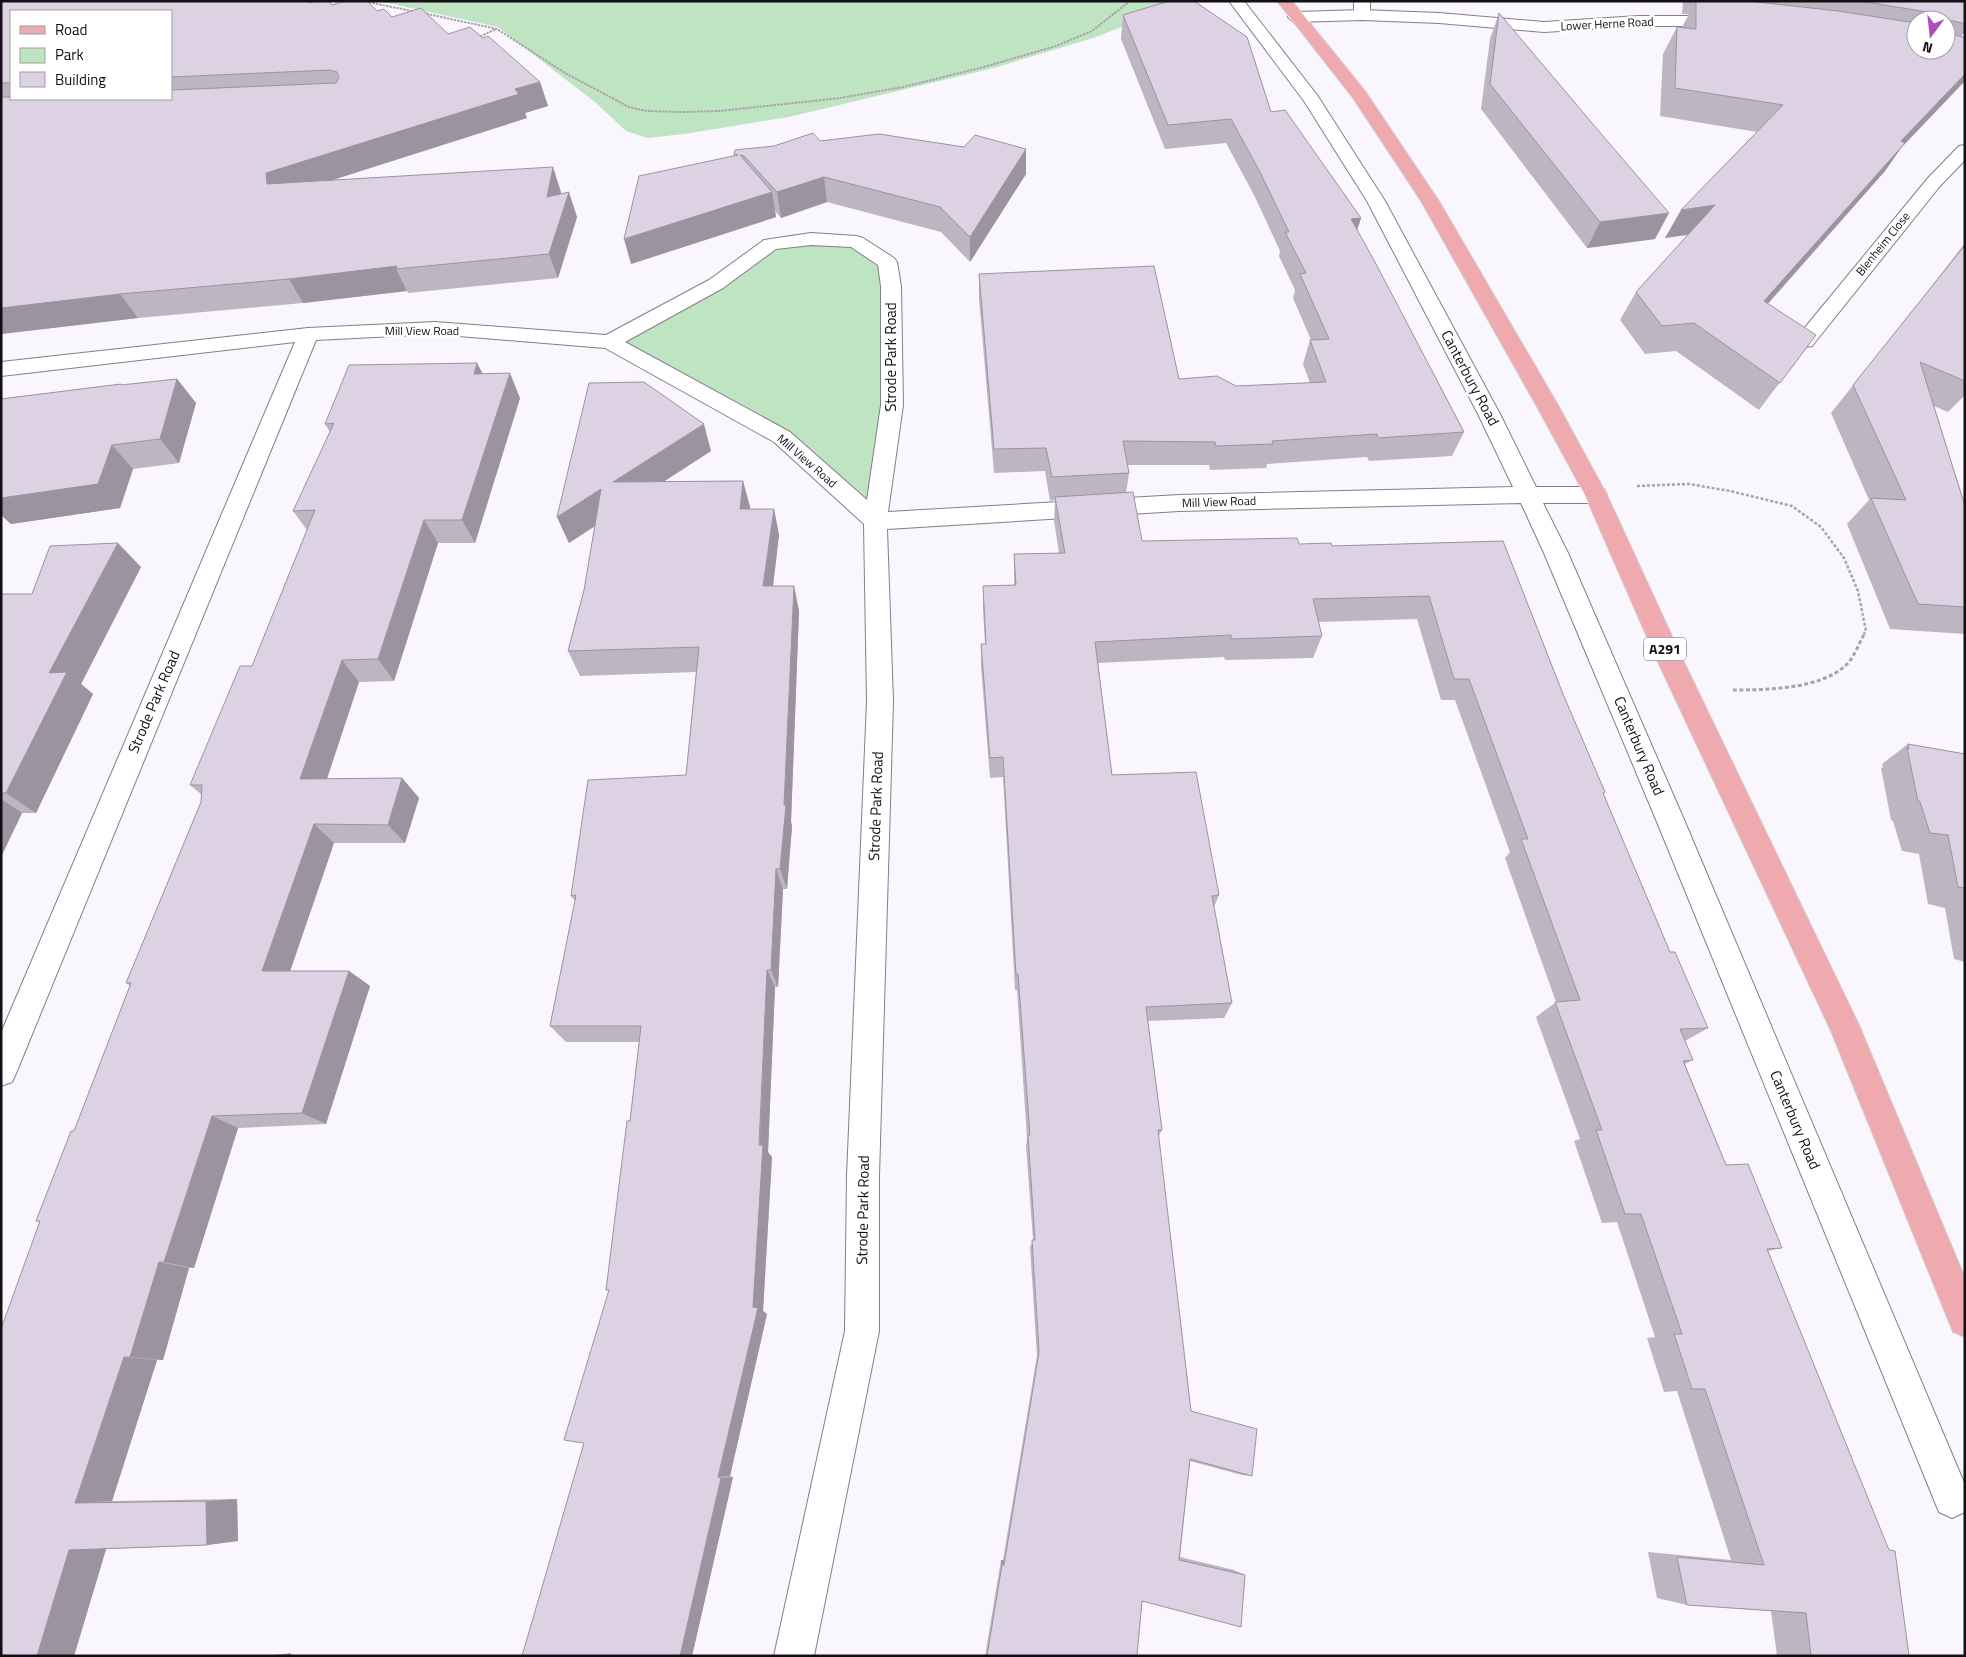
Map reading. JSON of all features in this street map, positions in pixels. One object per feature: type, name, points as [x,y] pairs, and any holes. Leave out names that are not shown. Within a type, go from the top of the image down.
[{"type":"main road","name":"A291","points":[[1290,9],[1359,95],[1430,201],[1547,405],[1594,492],[1684,689],[1844,1025],[1965,1320]]},
{"type":"street","name":"Canterbury Road","points":[[1236,1],[1248,29],[1311,99],[1376,201],[1489,414],[1556,553],[1671,822],[1952,1499]]},
{"type":"street","name":"Lower Herne Road","points":[[1290,9],[1362,8],[1439,18],[1544,27],[1638,21],[1735,22]]},
{"type":"street","name":"Blenheim Close","points":[[1805,341],[1934,182],[1965,150]]},
{"type":"street","name":"Strode Park Road","points":[[609,342],[716,284],[771,244],[811,239],[856,242],[887,262],[891,286],[892,405],[875,521],[880,701],[863,1176],[862,1331],[794,1656]]},
{"type":"street","name":"Mill View Road","points":[[1,369],[308,334],[435,328],[609,342],[782,437],[875,521],[1179,503],[1435,496],[1529,497],[1594,492]]},
{"type":"street","name":"Strode Park Road","points":[[1,1071],[308,334]]},
{"type":"path","points":[[362,1],[497,29],[565,73],[629,107],[647,111],[720,111],[840,98],[904,87],[984,67],[1056,46],[1092,31],[1130,1]]},
{"type":"path","points":[[475,38],[497,29]]},
{"type":"path","points":[[1594,492],[1689,484],[1730,491],[1792,506],[1821,527],[1844,558],[1858,591],[1866,631],[1846,666],[1815,683],[1765,690],[1684,689]]},
{"type":"green space","points":[[379,1],[1187,1],[1096,37],[994,68],[789,117],[647,138],[626,131],[596,103],[498,27]]},
{"type":"green space","points":[[856,242],[887,262],[891,289],[875,521],[782,437],[609,342],[771,244]]},
{"type":"building","points":[[1,1],[307,1],[309,3],[329,1],[332,5],[345,1],[367,1],[377,11],[384,9],[392,17],[421,8],[448,34],[470,27],[483,38],[488,36],[540,82],[515,89],[519,94],[266,173],[267,184],[553,167],[547,197],[569,192],[549,254],[396,269],[397,266],[289,279],[120,294],[1,308],[1,97],[10,97],[10,100],[172,100],[172,90],[336,83],[339,78],[337,72],[330,70],[172,77],[172,10],[10,10],[10,83],[1,83]]},
{"type":"building","points":[[1169,1],[1194,1],[1247,37],[1271,112],[1285,110],[1361,218],[1351,219],[1464,432],[1378,438],[1377,434],[1272,441],[1273,444],[1216,446],[1215,442],[1123,441],[1129,473],[1052,477],[1046,448],[994,449],[979,274],[1154,266],[1179,379],[1217,376],[1236,386],[1326,382],[1310,340],[1329,339],[1300,274],[1306,273],[1285,232],[1289,232],[1260,172],[1231,119],[1168,125],[1123,15]]},
{"type":"building","points":[[1696,1],[1748,1],[1838,11],[1906,21],[1906,60],[1956,60],[1956,35],[1965,38],[1965,74],[1901,141],[1905,143],[1764,301],[1816,335],[1780,383],[1694,323],[1662,326],[1636,292],[1715,205],[1681,210],[1783,105],[1675,88],[1677,27],[1696,29]]},
{"type":"building","points":[[1861,1],[1965,1],[1965,24],[1956,22],[1956,10],[1915,10]]},
{"type":"building","points":[[1499,13],[1669,213],[1600,222],[1490,84]]},
{"type":"building","points":[[813,133],[820,141],[879,134],[964,147],[975,135],[1026,149],[970,237],[940,207],[824,177],[777,192],[744,156],[740,155],[772,192],[624,239],[639,176],[738,155],[734,154],[735,150],[774,146]]},
{"type":"building","points":[[1965,245],[1965,381],[1920,362],[1965,506],[1965,607],[1918,604],[1871,498],[1906,500],[1853,385]]},
{"type":"building","points":[[477,363],[474,374],[510,373],[462,520],[424,520],[378,659],[342,660],[300,779],[402,778],[388,825],[314,824],[262,971],[349,971],[302,1113],[212,1116],[164,1262],[159,1262],[130,1357],[124,1357],[75,1503],[206,1501],[207,1545],[69,1550],[37,1656],[1,1656],[1,1329],[40,1221],[36,1221],[71,1131],[74,1131],[131,983],[126,983],[201,802],[202,785],[190,785],[240,666],[252,666],[315,510],[293,511],[334,423],[325,424],[349,365]]},
{"type":"building","points":[[177,379],[160,439],[112,445],[98,484],[1,498],[1,399]]},
{"type":"building","points":[[644,382],[704,424],[613,482],[743,481],[740,509],[774,509],[763,586],[794,586],[784,805],[786,805],[780,869],[776,869],[771,970],[767,970],[759,1145],[763,1145],[753,1307],[758,1308],[718,1477],[721,1478],[680,1656],[522,1656],[584,1443],[564,1440],[609,1290],[606,1290],[627,1121],[630,1121],[641,1026],[550,1026],[576,895],[571,896],[588,780],[686,775],[699,647],[568,651],[584,590],[601,489],[557,517],[589,383]]},
{"type":"building","points":[[1133,492],[1142,541],[1297,538],[1299,544],[1331,543],[1332,546],[1503,541],[1563,694],[1605,792],[1603,793],[1670,952],[1675,952],[1708,1028],[1680,1029],[1693,1060],[1683,1061],[1726,1165],[1748,1164],[1782,1248],[1767,1249],[1889,1550],[1895,1551],[1909,1656],[1811,1656],[1806,1613],[1687,1605],[1677,1557],[1764,1565],[1705,1389],[1692,1389],[1674,1334],[1682,1334],[1641,1214],[1625,1214],[1596,1130],[1602,1130],[1555,1002],[1580,1000],[1521,839],[1528,839],[1469,679],[1454,679],[1429,596],[1313,599],[1322,636],[1231,639],[1231,635],[1095,642],[1112,775],[1196,772],[1219,895],[1212,896],[1232,1003],[1146,1007],[1162,1130],[1158,1130],[1191,1411],[1257,1429],[1252,1476],[1190,1459],[1179,1560],[1245,1575],[1241,1627],[1142,1601],[1137,1656],[987,1656],[1039,1352],[1032,1240],[1035,1240],[1028,1135],[1030,1135],[1018,974],[1016,974],[1003,757],[990,758],[981,644],[986,644],[983,586],[1016,585],[1014,554],[1065,553],[1055,497]]},
{"type":"building","points":[[118,543],[49,673],[67,672],[6,793],[1,793],[1,594],[32,594],[50,546]]},
{"type":"building","points":[[1908,744],[1965,754],[1965,888],[1958,887],[1948,835],[1930,833],[1920,802],[1918,801],[1907,748],[1909,749]]}]
